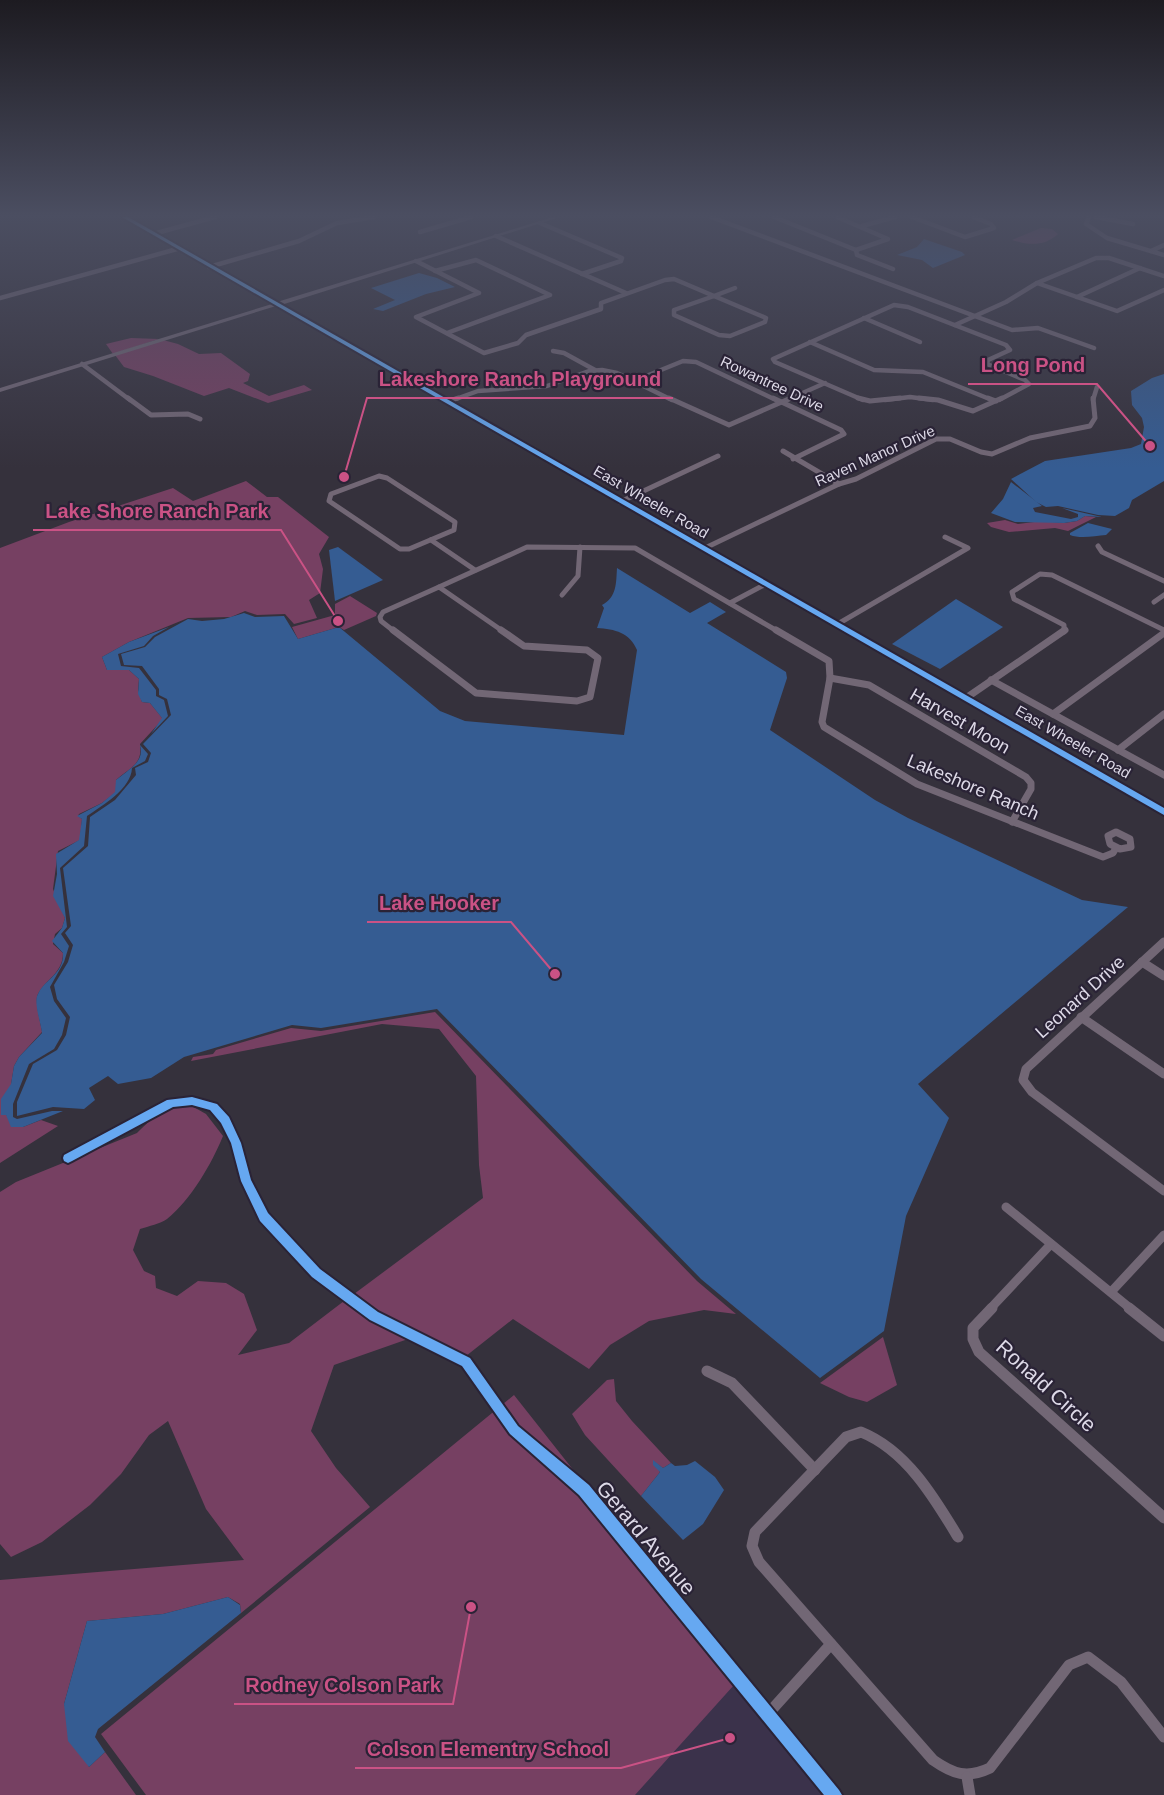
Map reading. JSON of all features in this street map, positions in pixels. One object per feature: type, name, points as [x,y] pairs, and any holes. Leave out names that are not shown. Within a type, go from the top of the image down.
[{"type":"street","name":"East Wheeler Road","points":[[268,301],[1164,812]]},
{"type":"street","points":[[0,390],[285,301]]},
{"type":"street","points":[[459,301],[416,317],[484,353],[492,353],[519,342],[526,335],[602,309],[600,304],[606,301]]},
{"type":"street","points":[[447,333],[534,301]]},
{"type":"street","points":[[700,301],[674,310],[674,315],[719,335],[730,336],[765,322],[766,318],[725,301]]},
{"type":"street","points":[[935,301],[1012,330],[1045,330],[1094,348]]},
{"type":"street","points":[[955,325],[1008,301]]},
{"type":"street","points":[[1089,301],[1117,310],[1139,301]]},
{"type":"street","points":[[894,305],[901,305],[955,325],[1009,346],[1010,350],[988,360],[987,364],[1029,382],[1026,387],[973,411],[938,400],[910,397],[870,401],[772,359],[894,305]]},
{"type":"street","points":[[864,318],[920,342]]},
{"type":"street","points":[[810,342],[874,370],[923,372],[996,401]]},
{"type":"street","points":[[553,351],[564,353],[595,370],[617,373],[716,421],[729,425],[825,383]]},
{"type":"street","name":"Rowantree Drive","points":[[634,381],[683,362],[692,361],[783,402],[841,430],[844,434],[794,459]]},
{"type":"street","points":[[82,364],[151,415],[160,417],[178,412],[200,419]]},
{"type":"street","points":[[446,402],[478,391],[547,386],[595,370]]},
{"type":"street","name":"Raven Manor Drive","points":[[703,549],[839,484],[856,479],[936,439],[950,439],[981,452],[992,454],[1023,440],[1090,426],[1095,418],[1091,405],[1097,387]]},
{"type":"street","points":[[783,451],[839,484]]},
{"type":"street","points":[[620,502],[718,456]]},
{"type":"street","points":[[370,478],[387,478],[455,522],[454,530],[431,540],[409,549],[395,548],[329,501],[328,497],[370,478]]},
{"type":"street","points":[[836,625],[968,548],[945,537]]},
{"type":"street","points":[[431,540],[475,570]]},
{"type":"street","points":[[1098,546],[1102,552],[1164,581]]},
{"type":"street","points":[[439,587],[524,646],[587,650],[598,658],[590,697],[577,701],[476,693],[381,621],[380,616],[383,612],[527,547],[635,548],[829,661],[830,678]]},
{"type":"street","points":[[562,595],[578,576],[580,547]]},
{"type":"street","points":[[966,698],[1065,631],[1064,625],[1014,599],[1012,592],[1040,574],[1052,575],[1164,632],[1053,714]]},
{"type":"street","points":[[730,603],[764,585]]},
{"type":"street","points":[[1154,602],[1164,595]]},
{"type":"street","name":"Lakeshore Ranch","points":[[830,678],[822,722],[824,727],[917,784],[1102,857],[1113,853],[1116,848]]},
{"type":"street","name":"Harvest Moon","points":[[830,678],[869,685],[1026,777],[1031,783],[1031,789],[1012,822]]},
{"type":"street","points":[[991,680],[1164,776]]},
{"type":"street","points":[[1118,750],[1164,714]]},
{"type":"street","name":"Leonard Drive","points":[[1164,942],[1026,1069],[1023,1080],[1032,1092],[1164,1191]]},
{"type":"street","points":[[1142,962],[1164,976]]},
{"type":"street","points":[[1082,1017],[1164,1074]]},
{"type":"street","name":"Gerard Avenue","points":[[68,1158],[171,1102],[192,1101],[213,1107],[225,1120],[236,1143],[246,1180],[264,1216],[316,1273],[374,1316],[466,1362],[514,1430],[584,1490],[834,1795]]},
{"type":"street","points":[[1006,1208],[1164,1336]]},
{"type":"street","points":[[1111,1292],[1164,1234]]},
{"type":"street","name":"Ronald Circle","points":[[1051,1244],[973,1328],[973,1339],[979,1352],[1164,1518]]},
{"type":"street","points":[[707,1371],[732,1383],[815,1470]]},
{"type":"street","points":[[958,1537],[932,1493],[881,1440],[861,1432],[846,1437],[755,1532],[753,1546],[759,1562],[933,1760],[948,1771],[967,1777],[978,1775],[990,1768],[1069,1665],[1088,1658],[1108,1668],[1144,1706],[1164,1737]]},
{"type":"street","points":[[767,1715],[831,1644]]},
{"type":"street","points":[[967,1777],[970,1795]]},
{"type":"shaded area","points":[[131,338],[159,339],[113,354],[106,344]]},
{"type":"shaded area","points":[[163,340],[199,354],[221,353],[250,374],[248,381],[243,383],[269,396],[304,385],[312,390],[268,403],[229,388],[204,396],[124,367],[115,355]]},
{"type":"shaded area","points":[[246,481],[267,497],[278,497],[329,537],[319,554],[323,569],[320,593],[309,600],[317,618],[294,624],[285,614],[257,615],[245,611],[231,617],[188,618],[129,642],[102,657],[107,670],[129,670],[139,679],[138,690],[142,702],[150,703],[163,719],[140,744],[140,756],[135,765],[116,780],[116,792],[102,803],[79,814],[78,816],[82,819],[80,840],[58,851],[53,889],[65,918],[62,928],[55,934],[53,944],[63,953],[62,960],[57,971],[38,994],[37,1007],[42,1032],[19,1057],[14,1066],[6,1115],[23,1127],[41,1120],[58,1126],[0,1163],[0,548],[69,522],[173,488],[193,501]]},
{"type":"shaded area","points":[[1085,516],[1096,517],[1068,531],[1055,528],[1009,532],[991,527],[987,523],[1005,520],[1018,524],[1042,521],[1064,523],[1077,521]]},
{"type":"shaded area","points":[[350,596],[377,613],[376,616],[344,630],[339,627],[298,639],[292,627],[335,615],[335,604]]},
{"type":"shaded area","points":[[435,1012],[697,1281],[736,1314],[704,1310],[649,1321],[610,1345],[589,1369],[513,1319],[466,1356],[378,1312],[354,1294],[483,1198],[479,1165],[476,1076],[439,1029],[382,1024],[191,1061],[193,1057],[213,1054],[216,1050],[291,1028],[321,1031]]},
{"type":"shaded area","points":[[190,1105],[206,1114],[223,1136],[207,1169],[192,1192],[164,1221],[140,1229],[133,1250],[144,1271],[155,1276],[156,1288],[177,1296],[198,1281],[226,1283],[244,1294],[257,1330],[238,1355],[289,1343],[344,1301],[370,1321],[408,1339],[334,1365],[311,1431],[336,1468],[370,1507],[241,1613],[240,1604],[228,1597],[163,1614],[87,1621],[64,1704],[89,1767],[105,1752],[136,1795],[0,1795],[0,1580],[244,1560],[206,1509],[168,1421],[149,1435],[121,1474],[90,1505],[42,1542],[11,1557],[0,1544],[0,1192],[16,1182],[137,1133],[167,1110]]},
{"type":"shaded area","points":[[883,1337],[897,1385],[867,1402],[849,1397],[820,1383]]},
{"type":"shaded area","points":[[614,1379],[616,1401],[671,1463],[663,1468],[653,1461],[660,1472],[641,1496],[585,1435],[572,1414],[607,1380]]},
{"type":"shaded area","points":[[514,1395],[627,1538],[743,1675],[635,1795],[146,1795],[101,1734]]},
{"type":"shaded area","points":[[732,1680],[824,1795],[632,1795]]},
{"type":"water","points":[[393,301],[409,301],[383,311],[373,309]]},
{"type":"water","points":[[1164,374],[1164,481],[1132,500],[1129,508],[1115,516],[1098,515],[1058,506],[1046,507],[1036,502],[1011,479],[1045,461],[1131,448],[1141,444],[1144,427],[1142,418],[1132,405],[1131,391],[1152,378]]},
{"type":"water","points":[[1011,482],[1042,506],[1033,508],[1035,512],[1071,519],[1078,517],[1078,514],[1062,508],[1102,517],[1085,516],[1077,521],[1064,523],[1015,522],[991,513],[1003,499]]},
{"type":"water","points":[[1088,523],[1112,529],[1106,535],[1083,537],[1070,535]]},
{"type":"water","points":[[338,547],[383,580],[335,601],[329,550]]},
{"type":"water","points":[[617,568],[690,613],[710,602],[726,612],[707,623],[786,672],[787,678],[770,730],[875,800],[908,818],[1082,900],[1128,907],[918,1084],[949,1118],[906,1216],[884,1331],[820,1378],[701,1279],[437,1009],[321,1028],[292,1025],[184,1057],[151,1078],[118,1084],[108,1076],[89,1088],[95,1100],[84,1109],[53,1107],[17,1116],[17,1102],[33,1064],[57,1050],[66,1035],[70,1017],[57,999],[54,985],[68,962],[73,945],[65,933],[71,926],[63,868],[88,846],[90,817],[115,800],[136,775],[135,768],[148,762],[151,753],[143,744],[171,715],[167,699],[159,695],[159,689],[142,666],[124,665],[121,654],[145,647],[155,637],[188,619],[202,621],[224,619],[244,613],[255,617],[284,616],[298,639],[339,627],[440,711],[465,721],[624,735],[637,650],[634,644],[621,633],[597,628],[604,608],[602,605],[611,598],[615,589]]},
{"type":"water","points":[[956,599],[1003,627],[940,669],[892,644]]},
{"type":"water","points":[[169,627],[153,636],[144,646],[118,654],[121,666],[139,668],[156,690],[156,696],[164,700],[168,716],[151,734],[162,718],[150,703],[142,702],[138,694],[139,679],[129,670],[107,670],[102,657],[129,642]]},
{"type":"water","points":[[140,745],[148,754],[145,761],[132,768],[122,790],[87,816],[84,846],[60,868],[67,927],[61,934],[69,946],[64,962],[50,987],[54,1001],[66,1018],[62,1035],[54,1049],[29,1064],[13,1104],[13,1117],[17,1119],[52,1111],[63,1111],[23,1127],[11,1127],[6,1115],[1,1115],[1,1099],[11,1084],[14,1066],[19,1057],[42,1033],[37,998],[41,989],[57,971],[62,960],[63,953],[52,941],[62,928],[65,918],[53,896],[57,874],[56,854],[79,840],[82,819],[77,816],[102,803],[115,792],[116,780],[138,761]]},
{"type":"water","points":[[653,1460],[663,1468],[671,1463],[675,1466],[687,1465],[695,1461],[715,1477],[724,1490],[703,1524],[683,1540],[641,1496],[660,1472],[653,1465]]},
{"type":"water","points":[[228,1597],[240,1605],[241,1613],[98,1729],[95,1737],[105,1752],[89,1767],[68,1741],[64,1704],[87,1621],[163,1614]]},
{"type":"cycle path","points":[[270,301],[1164,812]]},
{"type":"cycle path","points":[[68,1158],[171,1103],[192,1101],[213,1107],[225,1120],[236,1143],[246,1181],[264,1217],[316,1273],[374,1316],[466,1362],[514,1430],[584,1490],[834,1795]]},
{"type":"place","name":"Long Pond","points":[[1150,446]]},
{"type":"place","name":"Lakeshore Ranch Playground","points":[[344,477]]},
{"type":"place","name":"Lake Shore Ranch Park","points":[[338,621]]},
{"type":"place","name":"Lake Hooker","points":[[555,974]]},
{"type":"place","name":"Rodney Colson Park","points":[[471,1607]]},
{"type":"place","name":"Colson Elementry School","points":[[730,1738]]}]
